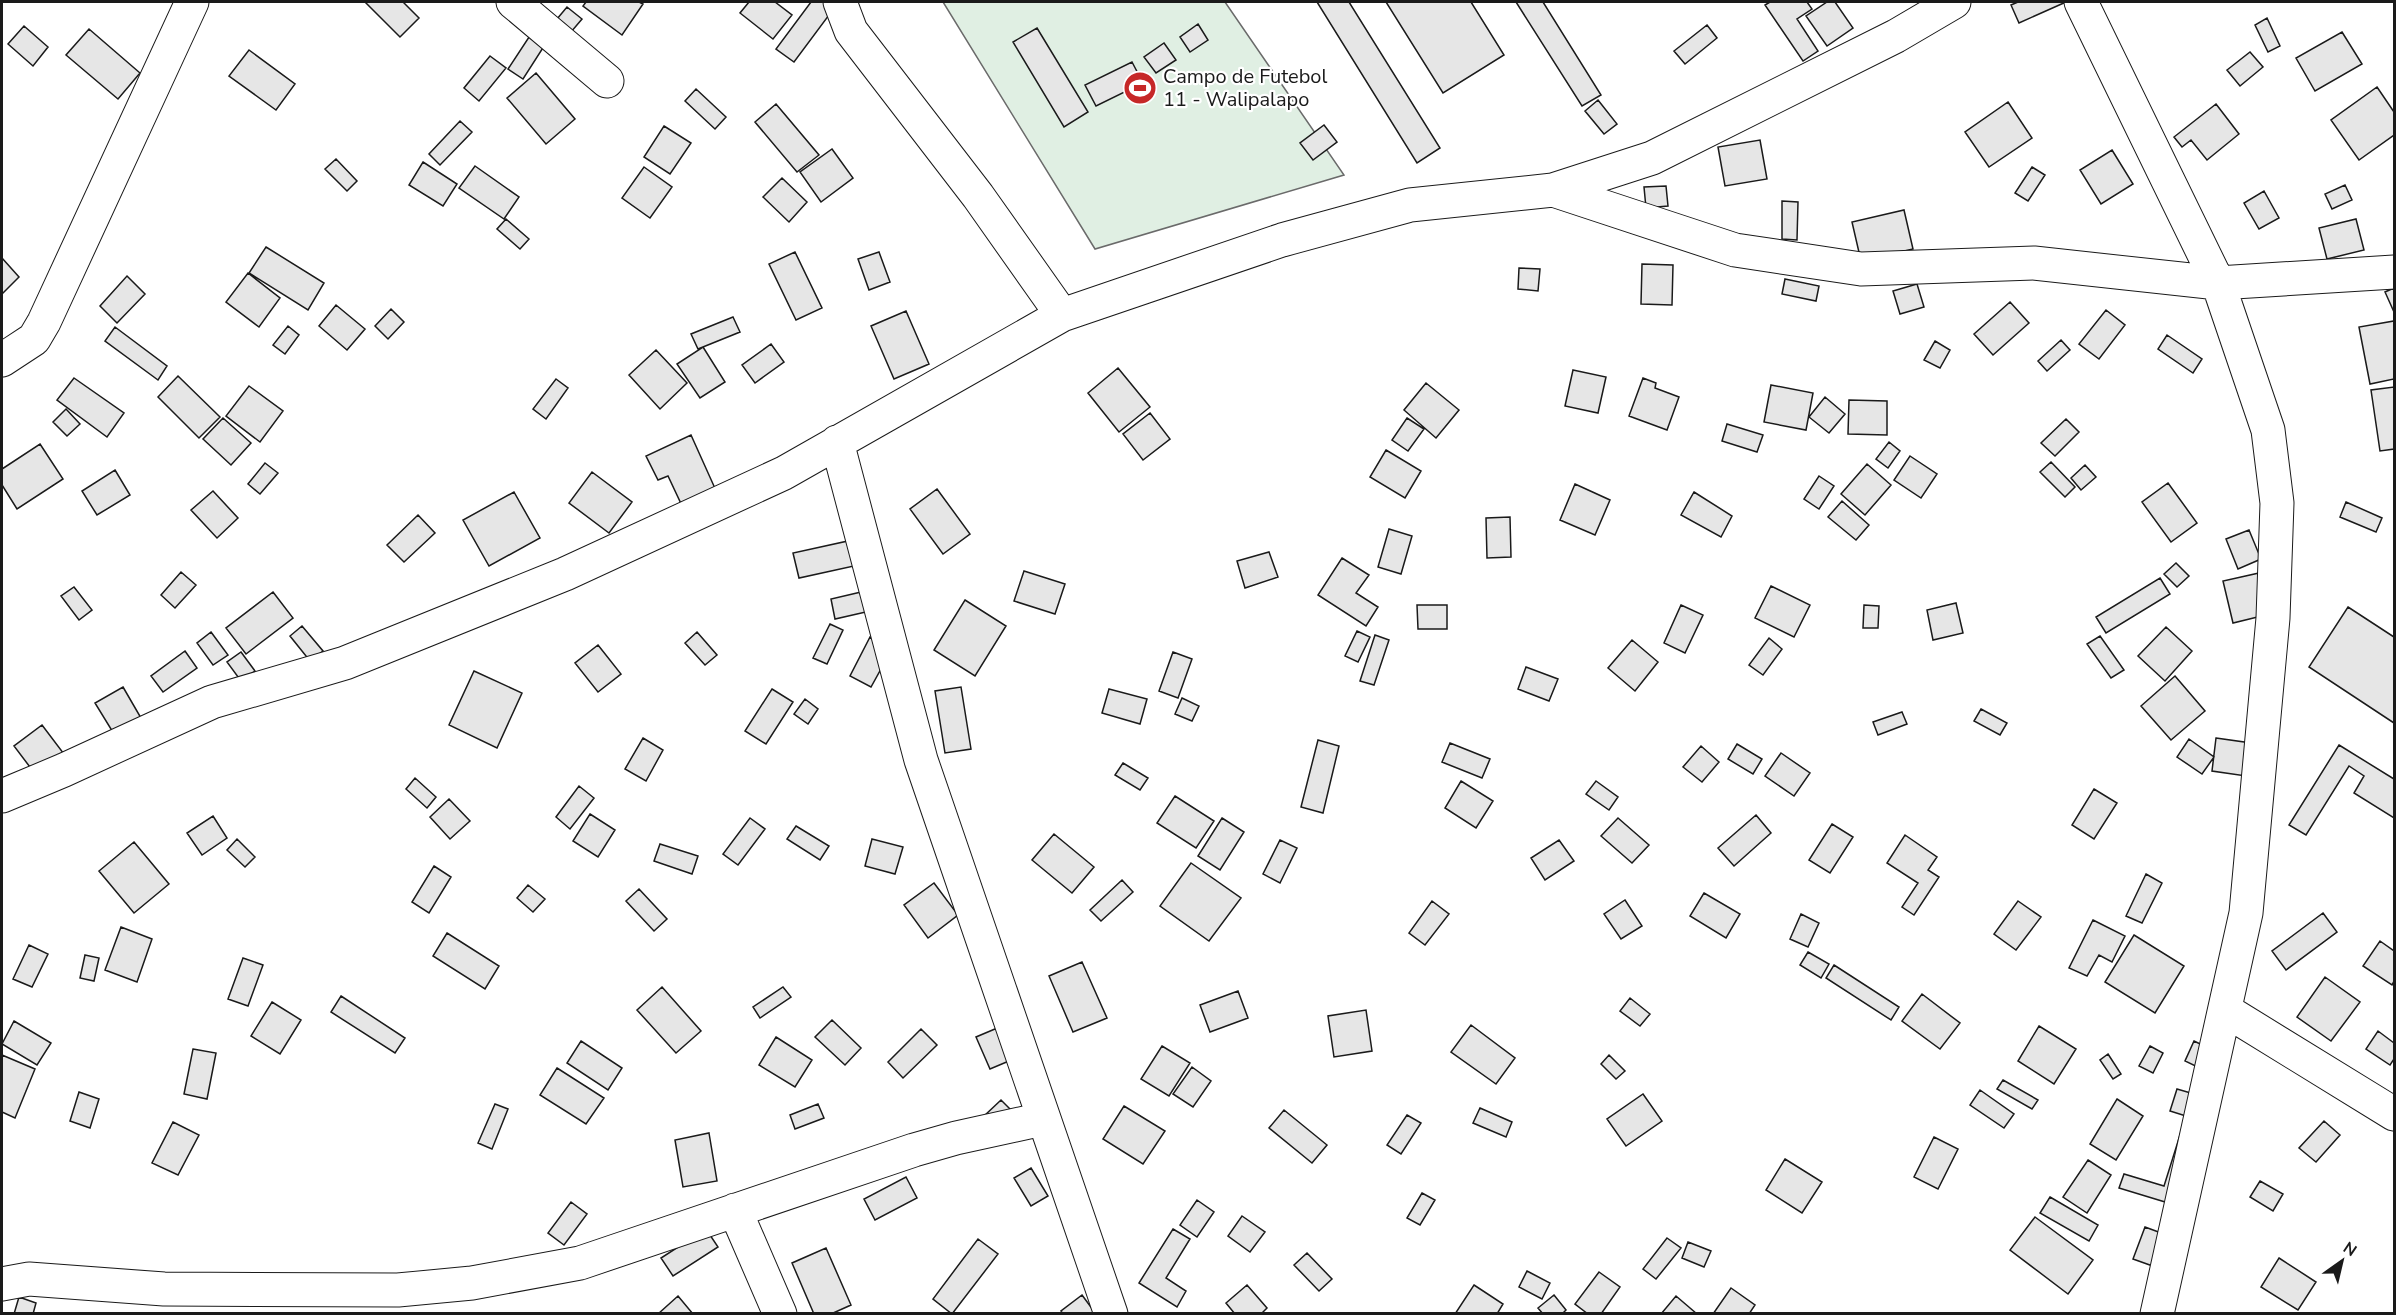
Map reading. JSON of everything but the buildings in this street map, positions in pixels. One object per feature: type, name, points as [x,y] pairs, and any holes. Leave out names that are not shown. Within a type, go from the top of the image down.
[{"type":"street","points":[[2,360],[9,358],[34,339],[44,322],[192,2]]},
{"type":"street","points":[[513,2],[607,81]]},
{"type":"street","points":[[840,2],[851,31],[978,196],[1062,315]]},
{"type":"street","points":[[2,796],[212,702],[345,663],[564,574],[784,473],[1062,315],[1282,240],[1410,205],[1553,190],[1652,158],[1896,36],[1954,2]]},
{"type":"street","points":[[2080,2],[2218,283],[2268,430],[2277,503],[2273,618],[2246,913],[2157,1314]]},
{"type":"street","points":[[1553,190],[1735,250],[1861,269],[2034,262],[2218,283],[2394,272]]},
{"type":"street","points":[[837,442],[921,760],[1111,1314]]},
{"type":"street","points":[[2225,1010],[2394,1114]]},
{"type":"street","points":[[2,1284],[29,1279],[160,1301],[398,1290],[472,1283],[580,1263],[956,1137],[1043,1119]]},
{"type":"street","points":[[735,1210],[780,1314]]},
{"type":"green space","name":"Campo de Futebol 11 - Walipalapo","points":[[943,2],[1225,2],[1344,175],[1095,249]]},
{"type":"place","name":"Campo de Futebol 11 - Walipalapo","points":[[1140,88]]}]
